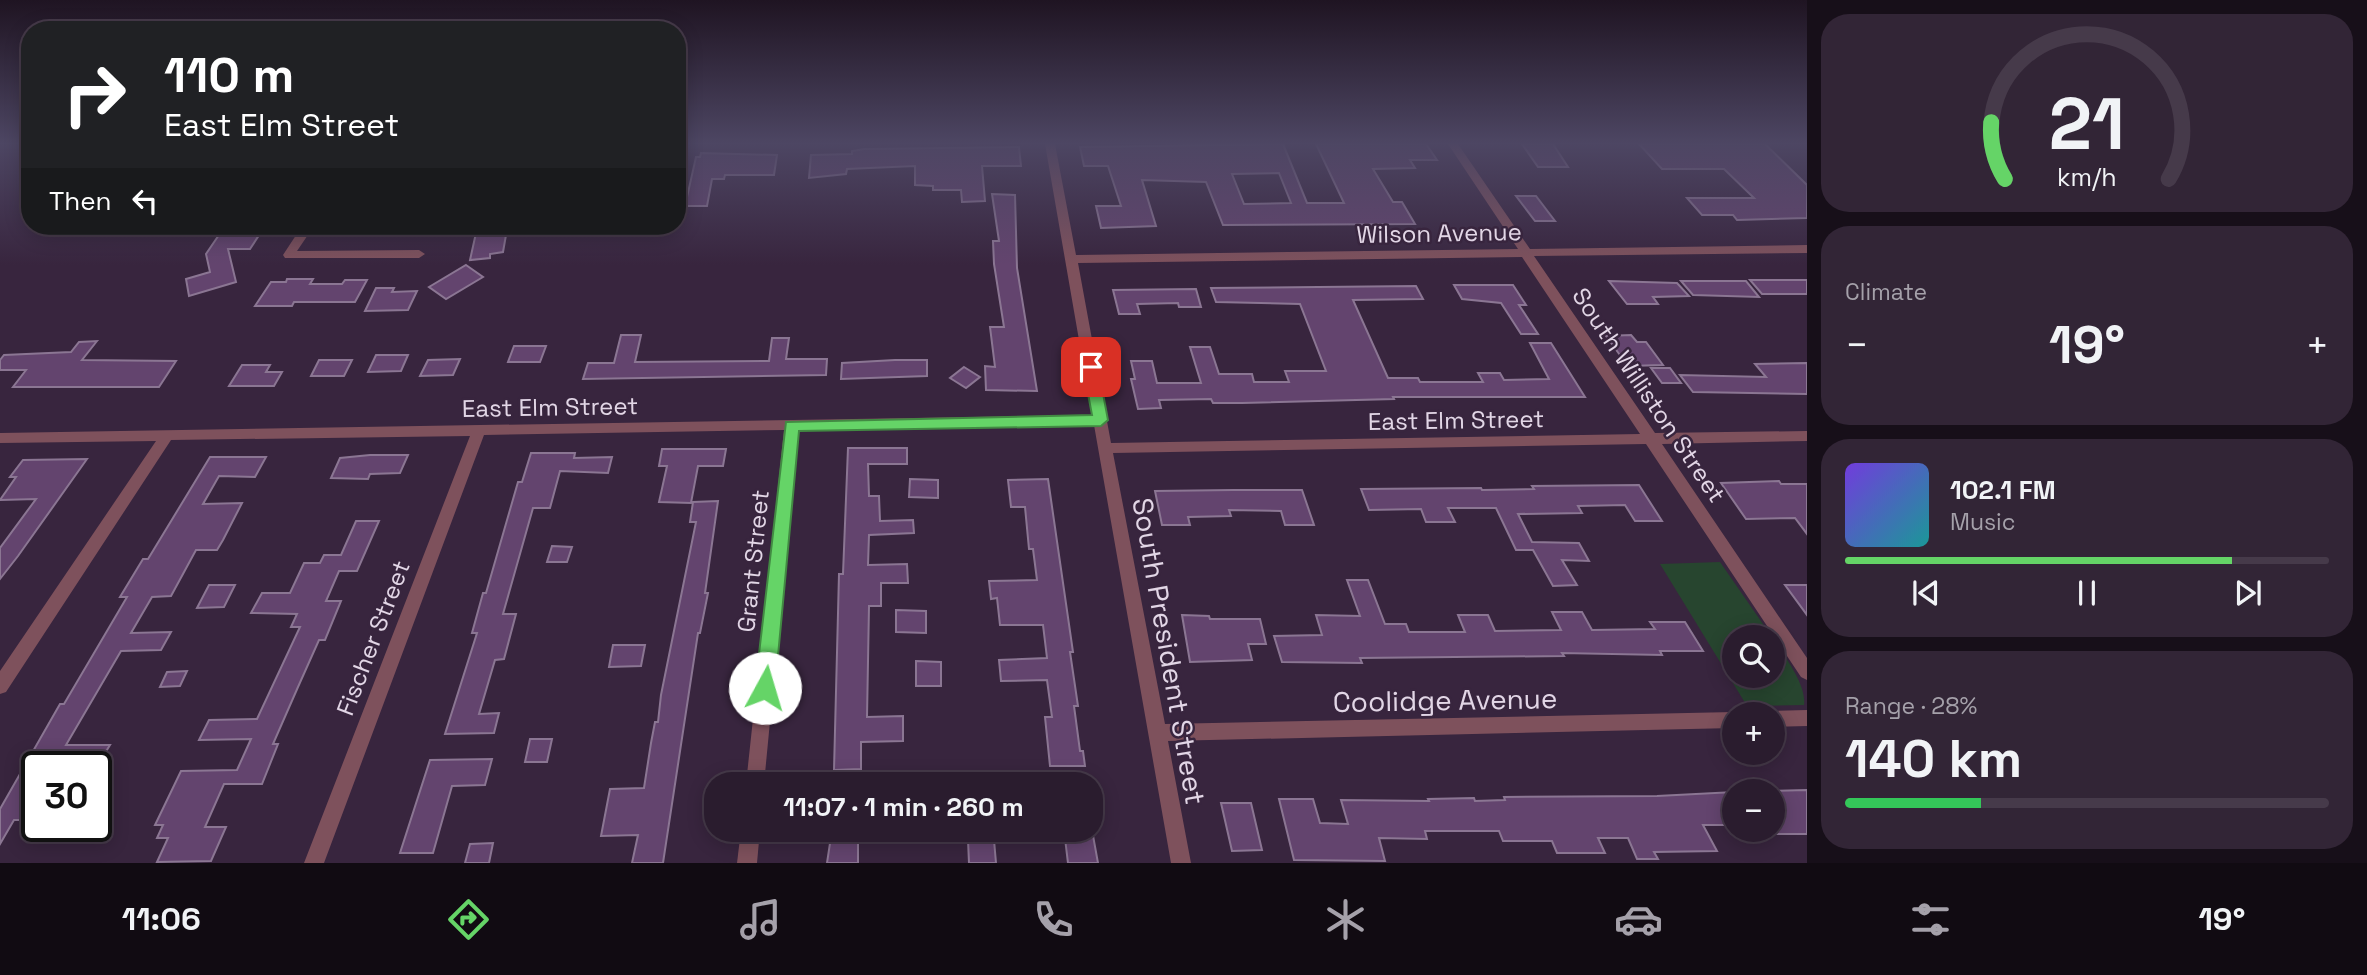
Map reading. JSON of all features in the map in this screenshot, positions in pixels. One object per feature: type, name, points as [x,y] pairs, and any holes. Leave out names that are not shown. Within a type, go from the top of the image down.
[{"type":"street","points":[[1057,184],[1101,420]]},
{"type":"street","name":"South Williston Street","points":[[1480,184],[1807,672]]},
{"type":"street","points":[[302,235],[289,255],[419,254]]},
{"type":"street","name":"Wilson Avenue","points":[[1071,260],[1807,249]]},
{"type":"street","name":"East Elm Street","points":[[0,438],[1101,420]]},
{"type":"street","name":"South President Street","points":[[1101,420],[1181,863]]},
{"type":"street","name":"Grant Street","points":[[756,772],[791,426]]},
{"type":"street","name":"Fischer Street","points":[[314,863],[478,431]]},
{"type":"street","points":[[0,686],[167,435]]},
{"type":"street","name":"East Elm Street","points":[[1106,449],[1807,436]]},
{"type":"street","points":[[1785,719],[1807,719]]},
{"type":"street","name":"Coolidge Avenue","points":[[1157,733],[1722,720]]},
{"type":"street","points":[[747,863],[750,842]]},
{"type":"green space","points":[[1720,562],[1764,625],[1722,625],[1722,665],[1660,564]]},
{"type":"green space","points":[[1785,657],[1802,688],[1804,705],[1745,702],[1736,688],[1785,688]]},
{"type":"building","points":[[690,184],[711,184],[707,206],[686,206]]},
{"type":"building","points":[[984,184],[985,201],[962,202],[961,190],[933,190],[933,186],[915,185]]},
{"type":"building","points":[[1114,184],[1143,184],[1156,226],[1101,228],[1096,206],[1121,206]]},
{"type":"building","points":[[1207,184],[1236,184],[1244,204],[1291,203],[1284,184],[1299,184],[1307,203],[1344,203],[1335,184],[1382,184],[1393,202],[1402,202],[1415,224],[1223,225]]},
{"type":"building","points":[[1740,184],[1806,184],[1807,218],[1737,220],[1733,215],[1702,215],[1687,198],[1754,198]]},
{"type":"building","points":[[992,194],[1015,195],[1017,268],[1037,391],[986,390],[985,366],[995,367],[990,327],[1004,327],[994,264],[993,241],[999,241]]},
{"type":"building","points":[[1516,196],[1536,196],[1555,221],[1535,221]]},
{"type":"building","points":[[219,235],[259,235],[250,249],[228,249],[236,282],[189,296],[186,279],[210,272],[206,254]]},
{"type":"building","points":[[476,235],[506,235],[503,252],[490,254],[490,258],[470,260]]},
{"type":"building","points":[[466,265],[483,277],[446,299],[429,287]]},
{"type":"building","points":[[287,279],[313,279],[310,284],[342,284],[345,280],[367,280],[355,302],[294,302],[292,306],[255,306],[271,282],[286,282]]},
{"type":"building","points":[[1750,280],[1807,280],[1807,294],[1762,294]]},
{"type":"building","points":[[1609,281],[1677,283],[1689,296],[1653,297],[1658,304],[1627,304]]},
{"type":"building","points":[[1681,281],[1746,281],[1759,297],[1693,295]]},
{"type":"building","points":[[1454,285],[1513,285],[1526,305],[1519,305],[1538,334],[1521,334],[1501,303],[1462,299]]},
{"type":"building","points":[[1416,286],[1423,299],[1353,300],[1388,378],[1418,378],[1420,382],[1483,382],[1478,373],[1500,373],[1504,380],[1549,379],[1530,343],[1551,343],[1585,397],[1393,397],[1394,399],[1242,403],[1213,403],[1211,399],[1159,400],[1161,408],[1138,409],[1131,379],[1135,379],[1131,361],[1152,361],[1157,383],[1201,383],[1190,347],[1210,347],[1219,374],[1252,374],[1254,382],[1289,382],[1285,371],[1326,371],[1300,304],[1216,302],[1211,288]]},
{"type":"building","points":[[376,288],[394,288],[392,292],[417,291],[408,310],[365,311]]},
{"type":"building","points":[[1196,289],[1201,307],[1179,307],[1178,303],[1137,304],[1140,314],[1119,314],[1113,290]]},
{"type":"building","points":[[621,335],[641,335],[635,362],[769,361],[772,338],[789,338],[786,359],[827,359],[826,375],[583,379],[588,363],[614,363]]},
{"type":"building","points":[[1631,335],[1637,342],[1646,342],[1663,365],[1628,366],[1606,336]]},
{"type":"building","points":[[97,341],[82,360],[176,361],[159,387],[13,387],[26,370],[0,370],[0,360],[4,355],[71,352],[79,342]]},
{"type":"building","points":[[514,346],[546,346],[540,362],[508,362]]},
{"type":"building","points":[[376,355],[408,355],[401,371],[368,372]]},
{"type":"building","points":[[460,359],[453,375],[420,376],[428,360]]},
{"type":"building","points":[[319,360],[352,360],[344,376],[311,376]]},
{"type":"building","points":[[927,360],[927,376],[841,379],[842,363]]},
{"type":"building","points":[[1807,363],[1807,394],[1693,392],[1680,375],[1766,377],[1755,364]]},
{"type":"building","points":[[242,365],[270,365],[266,372],[282,372],[274,386],[229,386]]},
{"type":"building","points":[[964,367],[980,377],[966,388],[950,378]]},
{"type":"building","points":[[1651,368],[1670,368],[1681,383],[1662,383]]},
{"type":"building","points":[[848,448],[907,448],[907,464],[868,464],[869,496],[879,496],[880,521],[913,520],[914,533],[869,535],[868,565],[907,564],[908,583],[881,583],[881,606],[869,606],[867,717],[903,716],[903,741],[861,742],[861,769],[834,770],[839,574],[843,574]]},
{"type":"building","points":[[662,449],[726,449],[723,466],[698,466],[691,503],[659,502],[667,466],[659,466]]},
{"type":"building","points":[[531,453],[575,453],[574,458],[612,457],[608,473],[560,471],[550,508],[533,508],[503,614],[516,614],[504,659],[495,660],[479,714],[499,713],[494,733],[445,734],[477,633],[472,633],[483,593],[486,593],[518,482],[522,482]]},
{"type":"building","points":[[408,455],[400,473],[370,474],[368,479],[331,478],[340,458]]},
{"type":"building","points":[[210,457],[266,457],[255,477],[219,476],[203,504],[242,503],[223,540],[217,550],[196,550],[171,596],[152,597],[131,633],[171,632],[161,650],[121,651],[66,745],[110,745],[106,751],[33,751],[127,597],[120,597],[143,559],[148,559]]},
{"type":"building","points":[[87,459],[0,579],[0,548],[36,499],[0,500],[16,477],[10,477],[23,460]]},
{"type":"building","points":[[910,479],[938,480],[938,498],[909,497]]},
{"type":"building","points":[[1048,479],[1073,652],[1070,652],[1078,706],[1074,706],[1080,751],[1083,751],[1085,766],[1050,766],[1045,717],[1052,717],[1047,680],[1001,681],[999,660],[1047,658],[1043,625],[1000,625],[997,598],[991,599],[989,581],[1037,580],[1033,549],[1029,549],[1025,507],[1011,507],[1008,480]]},
{"type":"building","points":[[1779,481],[1781,484],[1807,484],[1807,534],[1795,518],[1746,519],[1721,483]]},
{"type":"building","points":[[1639,485],[1662,521],[1635,521],[1625,505],[1578,506],[1582,513],[1518,514],[1532,542],[1579,543],[1589,561],[1562,560],[1577,585],[1553,586],[1533,550],[1516,550],[1496,508],[1448,508],[1455,522],[1426,522],[1421,509],[1369,510],[1361,489],[1482,490],[1534,489],[1532,486]]},
{"type":"building","points":[[1302,490],[1314,525],[1285,525],[1281,511],[1229,510],[1231,516],[1188,517],[1190,525],[1162,525],[1155,491]]},
{"type":"building","points":[[718,501],[705,593],[708,593],[698,633],[663,863],[632,863],[638,835],[601,836],[610,789],[644,788],[696,522],[690,522],[693,502]]},
{"type":"building","points":[[356,521],[379,521],[357,571],[339,571],[326,601],[341,601],[325,640],[319,640],[273,744],[278,744],[262,784],[224,784],[205,827],[226,827],[211,861],[157,862],[168,838],[157,838],[163,825],[155,825],[181,771],[237,770],[251,739],[199,740],[209,720],[257,719],[300,627],[291,627],[297,614],[251,613],[262,593],[290,593],[304,563],[320,563],[324,555],[341,555]]},
{"type":"building","points":[[552,546],[572,547],[567,562],[547,562]]},
{"type":"building","points":[[1347,580],[1368,580],[1385,624],[1406,624],[1409,632],[1465,632],[1458,615],[1488,615],[1495,631],[1561,630],[1552,612],[1582,612],[1592,630],[1655,629],[1650,622],[1685,622],[1703,651],[1660,651],[1662,655],[1562,653],[1564,656],[1360,658],[1362,663],[1282,662],[1274,636],[1322,635],[1316,615],[1360,616]]},
{"type":"building","points":[[209,585],[235,585],[224,607],[197,608]]},
{"type":"building","points":[[1785,585],[1807,585],[1807,615]]},
{"type":"building","points":[[896,610],[926,611],[926,633],[896,632]]},
{"type":"building","points":[[1182,615],[1209,616],[1210,619],[1260,619],[1266,644],[1248,644],[1252,660],[1190,662]]},
{"type":"building","points":[[613,645],[645,645],[641,666],[609,667]]},
{"type":"building","points":[[916,661],[941,662],[941,686],[916,686]]},
{"type":"building","points":[[187,671],[180,686],[160,687],[167,672]]},
{"type":"building","points":[[530,739],[552,739],[547,762],[525,762]]},
{"type":"building","points":[[492,759],[485,785],[452,786],[433,853],[400,853],[430,760]]},
{"type":"building","points":[[21,772],[21,820],[14,820],[0,844],[0,809]]},
{"type":"building","points":[[1807,790],[1807,834],[1785,834],[1785,791]]},
{"type":"building","points":[[1722,793],[1722,825],[1703,825],[1717,851],[1654,852],[1658,859],[1637,859],[1628,838],[1598,838],[1605,853],[1557,853],[1552,841],[1503,841],[1499,831],[1425,831],[1427,839],[1379,838],[1385,861],[1294,860],[1279,799],[1313,799],[1320,823],[1348,824],[1341,800],[1429,801],[1428,799],[1474,798],[1475,801],[1505,800],[1504,797]]},
{"type":"building","points":[[1221,803],[1251,803],[1262,850],[1232,851]]},
{"type":"building","points":[[830,842],[858,842],[858,863],[827,863]]},
{"type":"building","points":[[968,842],[994,842],[996,863],[969,863]]},
{"type":"building","points":[[1065,842],[1094,842],[1098,863],[1068,863]]},
{"type":"building","points":[[493,843],[489,863],[465,863],[470,844]]},
{"type":"route","points":[[765,688],[791,426],[1101,420],[1091,367]]}]
